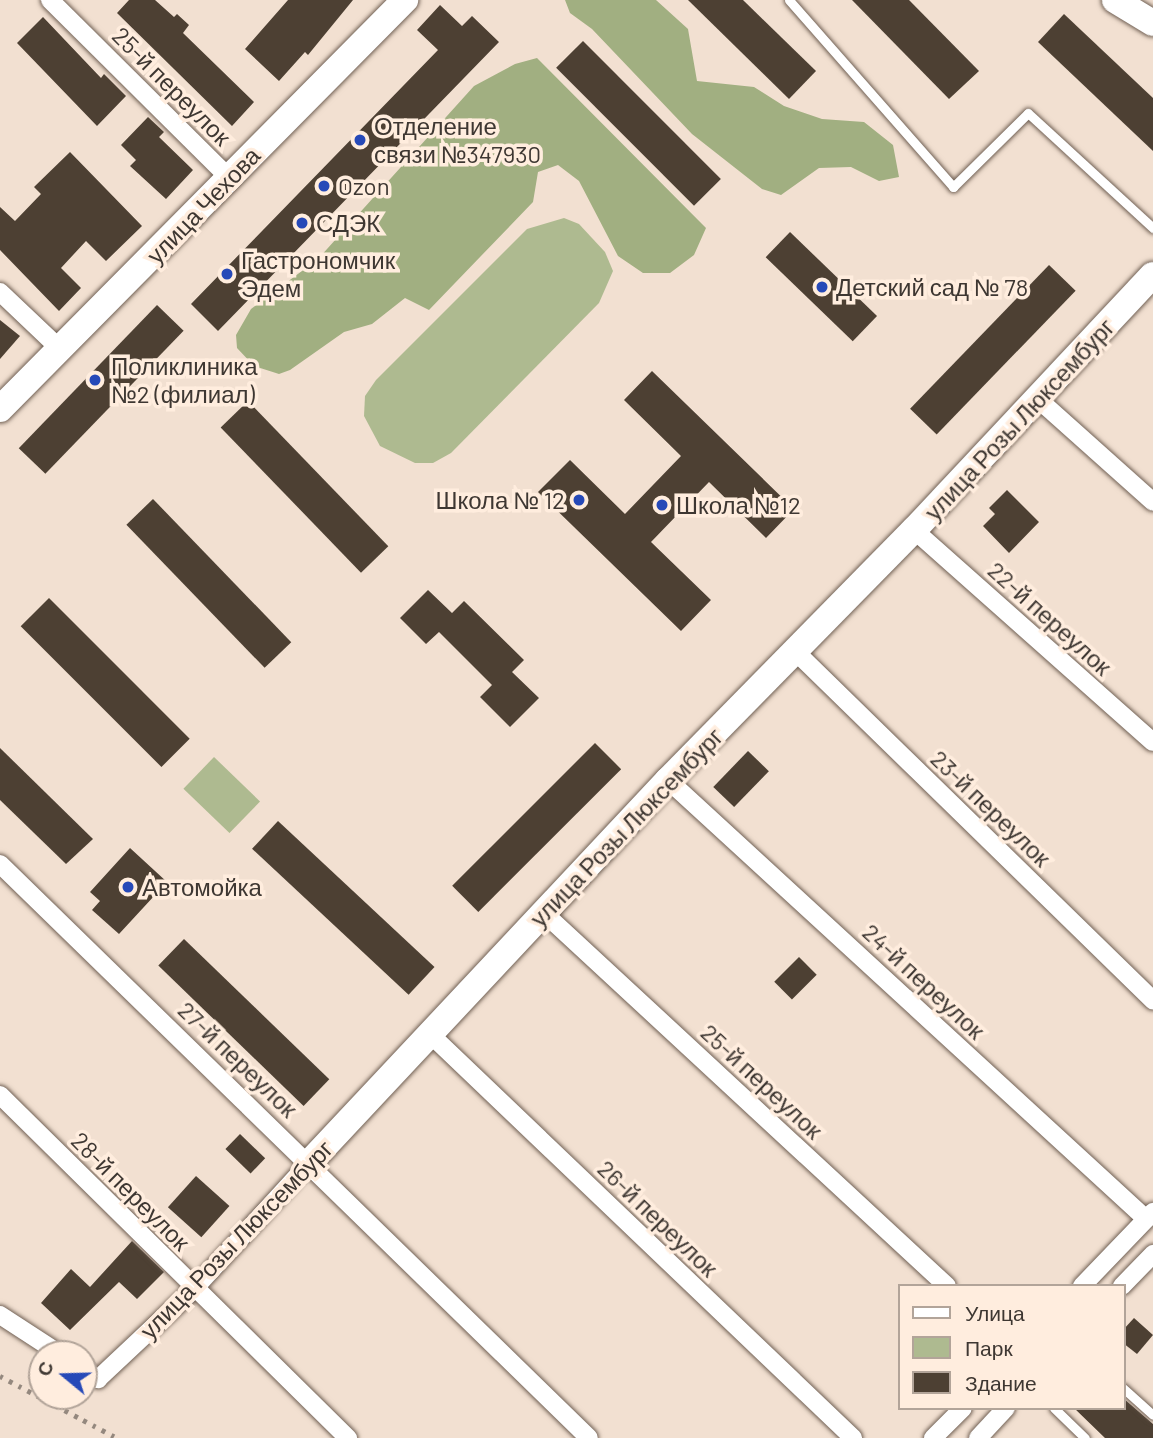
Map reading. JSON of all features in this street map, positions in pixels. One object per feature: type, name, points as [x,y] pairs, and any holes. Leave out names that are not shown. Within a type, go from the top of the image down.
[{"type":"street","name":"25-й переулок","points":[[50,0],[229,178]]},
{"type":"street","name":"улица Чехова","points":[[0,409],[405,0]]},
{"type":"street","points":[[1115,0],[1153,23]]},
{"type":"street","name":"улица Розы Люксембург","points":[[98,1368],[194,1289],[668,780],[914,530],[1153,275]]},
{"type":"street","points":[[0,292],[60,349]]},
{"type":"street","points":[[1038,399],[1153,502]]},
{"type":"street","name":"22-й переулок","points":[[914,530],[1153,742]]},
{"type":"street","name":"23-й переулок","points":[[796,652],[1153,1000]]},
{"type":"street","name":"24-й переулок","points":[[668,780],[1150,1215]]},
{"type":"street","name":"27-й переулок","points":[[0,864],[310,1162],[589,1438]]},
{"type":"street","name":"25-й переулок","points":[[544,913],[945,1284]]},
{"type":"street","name":"26-й переулок","points":[[430,1034],[853,1438]]},
{"type":"street","name":"28-й переулок","points":[[0,1095],[348,1438]]},
{"type":"street","points":[[1085,1284],[1150,1215]]},
{"type":"street","points":[[1110,1257],[1127,1281],[1153,1254]]},
{"type":"street","points":[[0,1315],[38,1340]]},
{"type":"street","points":[[933,1438],[961,1410]]},
{"type":"street","points":[[978,1438],[1004,1410]]},
{"type":"lane","points":[[789,0],[953,187],[1028,113],[1153,228]]},
{"type":"lane","points":[[1125,1390],[1153,1415]]},
{"type":"lane","points":[[1056,1410],[1085,1438]]},
{"type":"green space","points":[[565,0],[656,0],[688,29],[697,81],[754,87],[784,106],[822,119],[864,122],[893,145],[899,177],[879,181],[851,167],[819,168],[781,195],[762,189],[692,134],[592,29],[570,13]]},
{"type":"green space","points":[[537,58],[706,228],[694,255],[670,273],[643,273],[618,256],[579,181],[558,165],[538,172],[533,202],[429,310],[405,298],[372,324],[344,332],[290,370],[279,374],[254,366],[237,348],[236,335],[251,309],[318,259],[474,86],[515,64]]},
{"type":"green space","points":[[564,218],[579,224],[605,252],[613,271],[599,303],[451,453],[433,463],[415,463],[380,446],[364,416],[365,396],[376,380],[527,229]]},
{"type":"green space","points":[[214,757],[260,801],[229,833],[183,789]]},
{"type":"building","points":[[129,0],[155,0],[174,17],[177,14],[189,25],[183,33],[254,102],[232,126],[117,13]]},
{"type":"building","points":[[288,0],[353,0],[308,55],[305,52],[279,81],[245,49]]},
{"type":"building","points":[[688,0],[743,0],[816,71],[789,99]]},
{"type":"building","points":[[852,0],[909,0],[979,71],[949,99]]},
{"type":"building","points":[[440,5],[462,26],[472,16],[499,42],[218,331],[191,304],[438,50],[417,30]]},
{"type":"building","points":[[1064,14],[1153,98],[1153,151],[1038,42]]},
{"type":"building","points":[[43,17],[101,78],[104,74],[126,96],[97,126],[17,43]]},
{"type":"building","points":[[583,41],[721,179],[694,206],[556,68]]},
{"type":"building","points":[[148,117],[164,132],[159,137],[193,170],[166,199],[130,166],[136,160],[121,145]]},
{"type":"building","points":[[70,152],[142,226],[106,261],[86,241],[61,268],[81,288],[59,311],[0,250],[0,207],[15,221],[41,194],[34,187]]},
{"type":"building","name":"Детский сад № 78","points":[[790,232],[877,316],[853,341],[766,257]]},
{"type":"building","points":[[1049,265],[1076,291],[937,435],[910,409]]},
{"type":"building","points":[[157,305],[184,331],[45,474],[19,448]]},
{"type":"building","points":[[0,320],[20,336],[0,359]]},
{"type":"building","name":"Школа № 12","points":[[652,371],[794,509],[766,538],[709,482],[651,542],[711,600],[681,631],[538,492],[570,460],[625,514],[681,456],[624,400]]},
{"type":"building","points":[[248,401],[388,546],[361,573],[221,427]]},
{"type":"building","points":[[1007,490],[1039,522],[1009,553],[983,526],[995,514],[989,508]]},
{"type":"building","points":[[153,499],[291,642],[265,668],[126,525]]},
{"type":"building","points":[[428,590],[452,613],[464,601],[524,660],[512,672],[539,698],[510,727],[480,697],[492,685],[439,632],[426,644],[400,618]]},
{"type":"building","points":[[49,598],[190,739],[161,767],[21,626]]},
{"type":"building","points":[[595,743],[621,769],[478,912],[452,886]]},
{"type":"building","points":[[0,748],[93,839],[66,864],[0,800]]},
{"type":"building","points":[[748,751],[769,771],[734,807],[713,787]]},
{"type":"building","points":[[278,821],[435,967],[409,995],[252,849]]},
{"type":"building","name":"Автомойка","points":[[130,848],[167,882],[119,934],[92,910],[100,901],[90,892]]},
{"type":"building","points":[[184,939],[329,1079],[304,1106],[158,966]]},
{"type":"building","points":[[799,957],[817,975],[792,999],[774,982]]},
{"type":"building","points":[[240,1134],[265,1158],[251,1173],[225,1149]]},
{"type":"building","points":[[196,1176],[229,1206],[201,1237],[168,1207]]},
{"type":"building","points":[[132,1241],[164,1272],[137,1299],[119,1282],[70,1330],[41,1303],[71,1269],[90,1287]]},
{"type":"building","points":[[1134,1318],[1153,1335],[1137,1354],[1125,1345],[1125,1328]]},
{"type":"building","points":[[1125,1400],[1153,1424],[1153,1438],[1105,1438],[1076,1410],[1125,1410]]},
{"type":"railway","points":[[0,1376],[117,1438]]},
{"type":"place","name":"Отделение связи №347930","points":[[360,140]]},
{"type":"place","name":"Ozon","points":[[324,186]]},
{"type":"place","name":"СДЭК","points":[[302,223]]},
{"type":"place","name":"Гастрономчик Эдем","points":[[227,274]]},
{"type":"place","name":"Детский сад № 78","points":[[822,287]]},
{"type":"place","name":"Поликлиника №2 (филиал)","points":[[95,380]]},
{"type":"place","name":"Школа № 12","points":[[579,500]]},
{"type":"place","name":"Школа №12","points":[[662,505]]},
{"type":"place","name":"Автомойка","points":[[128,887]]}]
